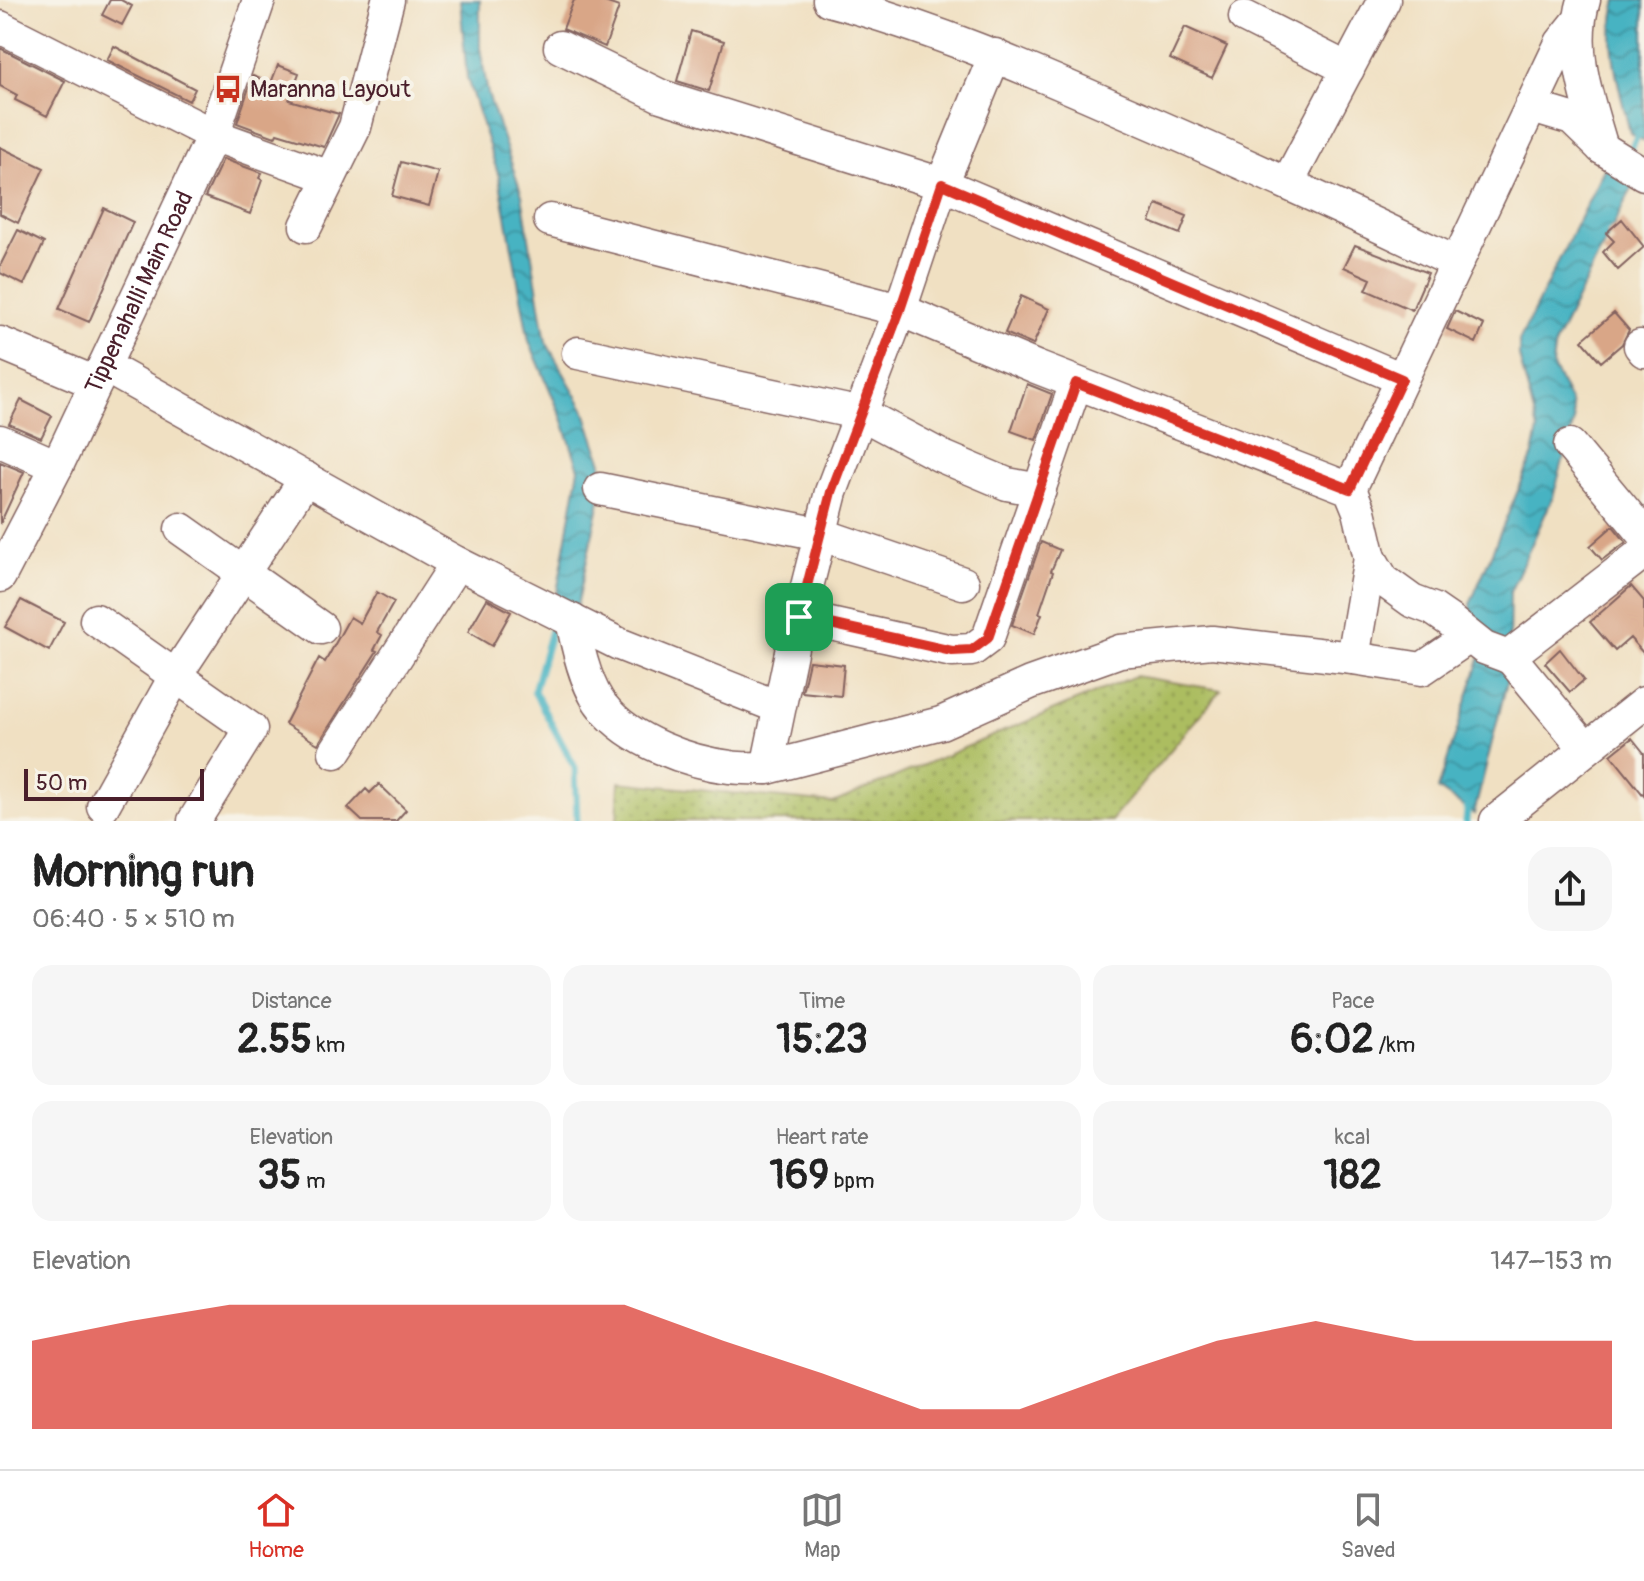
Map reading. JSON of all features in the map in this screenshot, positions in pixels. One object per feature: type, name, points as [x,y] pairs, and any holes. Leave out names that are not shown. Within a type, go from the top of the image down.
[{"type":"street","points":[[0,15],[11,0]]},
{"type":"street","name":"Tippenahalli Main Road","points":[[0,576],[57,466],[213,135],[259,0]]},
{"type":"street","points":[[306,226],[355,127],[388,0]]},
{"type":"street","points":[[829,0],[894,8],[1288,182],[1457,263]]},
{"type":"street","points":[[1288,182],[1384,0]]},
{"type":"street","points":[[1350,489],[1561,43],[1581,11]]},
{"type":"street","points":[[1581,11],[1581,74],[1602,148]]},
{"type":"street","points":[[1245,17],[1348,69]]},
{"type":"street","points":[[0,27],[213,135],[330,177]]},
{"type":"street","points":[[560,47],[661,96],[942,184],[1402,379]]},
{"type":"street","points":[[767,768],[778,707],[831,492],[900,310],[942,184],[995,55]]},
{"type":"street","points":[[1532,107],[1572,119],[1602,148],[1644,174]]},
{"type":"street","points":[[550,220],[900,310],[1076,383],[1350,489],[1359,511],[1370,558],[1383,580],[1412,601],[1433,609],[1491,650],[1586,749]]},
{"type":"street","points":[[0,343],[100,375],[306,478],[457,563],[619,644],[778,707]]},
{"type":"street","points":[[578,353],[862,414],[941,456],[994,479],[1040,490]]},
{"type":"street","points":[[799,617],[952,651],[972,650],[988,638],[1076,383]]},
{"type":"street","points":[[0,441],[57,466]]},
{"type":"street","points":[[1570,445],[1644,534]]},
{"type":"street","points":[[103,806],[176,675],[306,478]]},
{"type":"street","points":[[600,489],[820,534],[963,583]]},
{"type":"street","points":[[181,529],[321,628]]},
{"type":"street","points":[[555,612],[602,707],[641,740],[696,760],[731,768],[767,768],[941,723],[1030,683],[1120,651],[1212,642],[1422,669],[1491,650],[1644,552]]},
{"type":"street","points":[[1353,658],[1370,558]]},
{"type":"street","points":[[335,752],[457,563]]},
{"type":"street","points":[[96,620],[251,729],[194,821]]},
{"type":"street","points":[[1496,821],[1644,703]]},
{"type":"green space","points":[[1135,676],[1221,690],[1111,821],[617,821],[619,782],[833,803]]},
{"type":"water","points":[[460,0],[480,0],[480,48],[488,94],[522,195],[546,342],[584,409],[602,463],[601,496],[577,606],[556,598],[579,469],[562,418],[529,341],[499,177],[467,78]]},
{"type":"water","points":[[1617,0],[1644,0],[1644,141],[1630,133],[1618,83],[1612,33]]},
{"type":"water","points":[[1609,159],[1638,176],[1555,343],[1552,365],[1571,403],[1574,421],[1553,497],[1510,592],[1509,646],[1471,629],[1471,602],[1533,455],[1538,430],[1519,356],[1519,341]]},
{"type":"water","points":[[1482,653],[1511,666],[1474,814],[1438,789]]},
{"type":"building","points":[[110,0],[121,0],[132,6],[122,25],[102,15]]},
{"type":"building","points":[[574,0],[599,0],[619,7],[605,47],[563,29]]},
{"type":"building","points":[[1185,27],[1227,46],[1212,78],[1170,59]]},
{"type":"building","points":[[691,31],[724,41],[709,91],[677,81]]},
{"type":"building","points":[[114,46],[195,89],[189,101],[107,60]]},
{"type":"building","points":[[0,48],[65,81],[47,116],[15,100],[17,95],[0,86]]},
{"type":"building","points":[[278,65],[299,73],[289,100],[339,114],[324,147],[277,133],[275,137],[237,123],[253,76],[271,83]]},
{"type":"building","points":[[0,147],[44,168],[18,223],[0,214]]},
{"type":"building","points":[[223,159],[262,173],[250,214],[205,197]]},
{"type":"building","points":[[401,162],[438,172],[429,206],[392,196]]},
{"type":"building","points":[[1157,204],[1187,216],[1180,234],[1150,222]]},
{"type":"building","points":[[104,208],[133,222],[89,322],[59,309]]},
{"type":"building","points":[[1622,219],[1644,247],[1618,270],[1603,252],[1614,241],[1606,233]]},
{"type":"building","points":[[18,230],[44,243],[24,285],[0,273],[0,266]]},
{"type":"building","points":[[1355,245],[1428,273],[1412,310],[1366,290],[1371,279],[1344,267]]},
{"type":"building","points":[[1021,296],[1049,309],[1033,345],[1005,333]]},
{"type":"building","points":[[1455,311],[1484,325],[1476,343],[1447,329]]},
{"type":"building","points":[[1614,313],[1629,330],[1622,344],[1601,362],[1582,340]]},
{"type":"building","points":[[1027,384],[1052,394],[1036,440],[1011,431]]},
{"type":"building","points":[[21,400],[52,416],[41,438],[9,424]]},
{"type":"building","points":[[0,462],[24,472],[0,524]]},
{"type":"building","points":[[1613,526],[1626,542],[1602,560],[1590,546]]},
{"type":"building","points":[[1041,542],[1060,550],[1034,634],[1012,625]]},
{"type":"building","points":[[1631,586],[1644,601],[1644,654],[1630,638],[1615,651],[1590,622]]},
{"type":"building","points":[[377,592],[394,602],[377,632],[382,635],[374,650],[377,651],[318,744],[285,724],[319,658],[325,662],[350,617],[360,623]]},
{"type":"building","points":[[487,599],[511,612],[492,646],[468,632]]},
{"type":"building","points":[[21,600],[64,622],[49,651],[5,627]]},
{"type":"building","points":[[1560,649],[1584,680],[1570,692],[1545,663]]},
{"type":"building","points":[[809,661],[844,665],[841,696],[802,692]]},
{"type":"building","points":[[1632,738],[1644,753],[1644,796],[1611,755]]},
{"type":"building","points":[[379,784],[406,810],[396,821],[362,821],[348,808],[366,789],[370,793]]},
{"type":"waterway","points":[[1628,155],[1640,130]]},
{"type":"waterway","points":[[554,620],[534,691],[575,768],[577,821]]},
{"type":"waterway","points":[[1466,821],[1468,803]]},
{"type":"place","name":"Maranna Layout","points":[[228,89]]},
{"type":"route","points":[[942,184],[1402,379],[1350,489],[1076,383],[988,638],[972,650],[952,651],[799,617],[831,492],[900,310],[942,184]]}]
